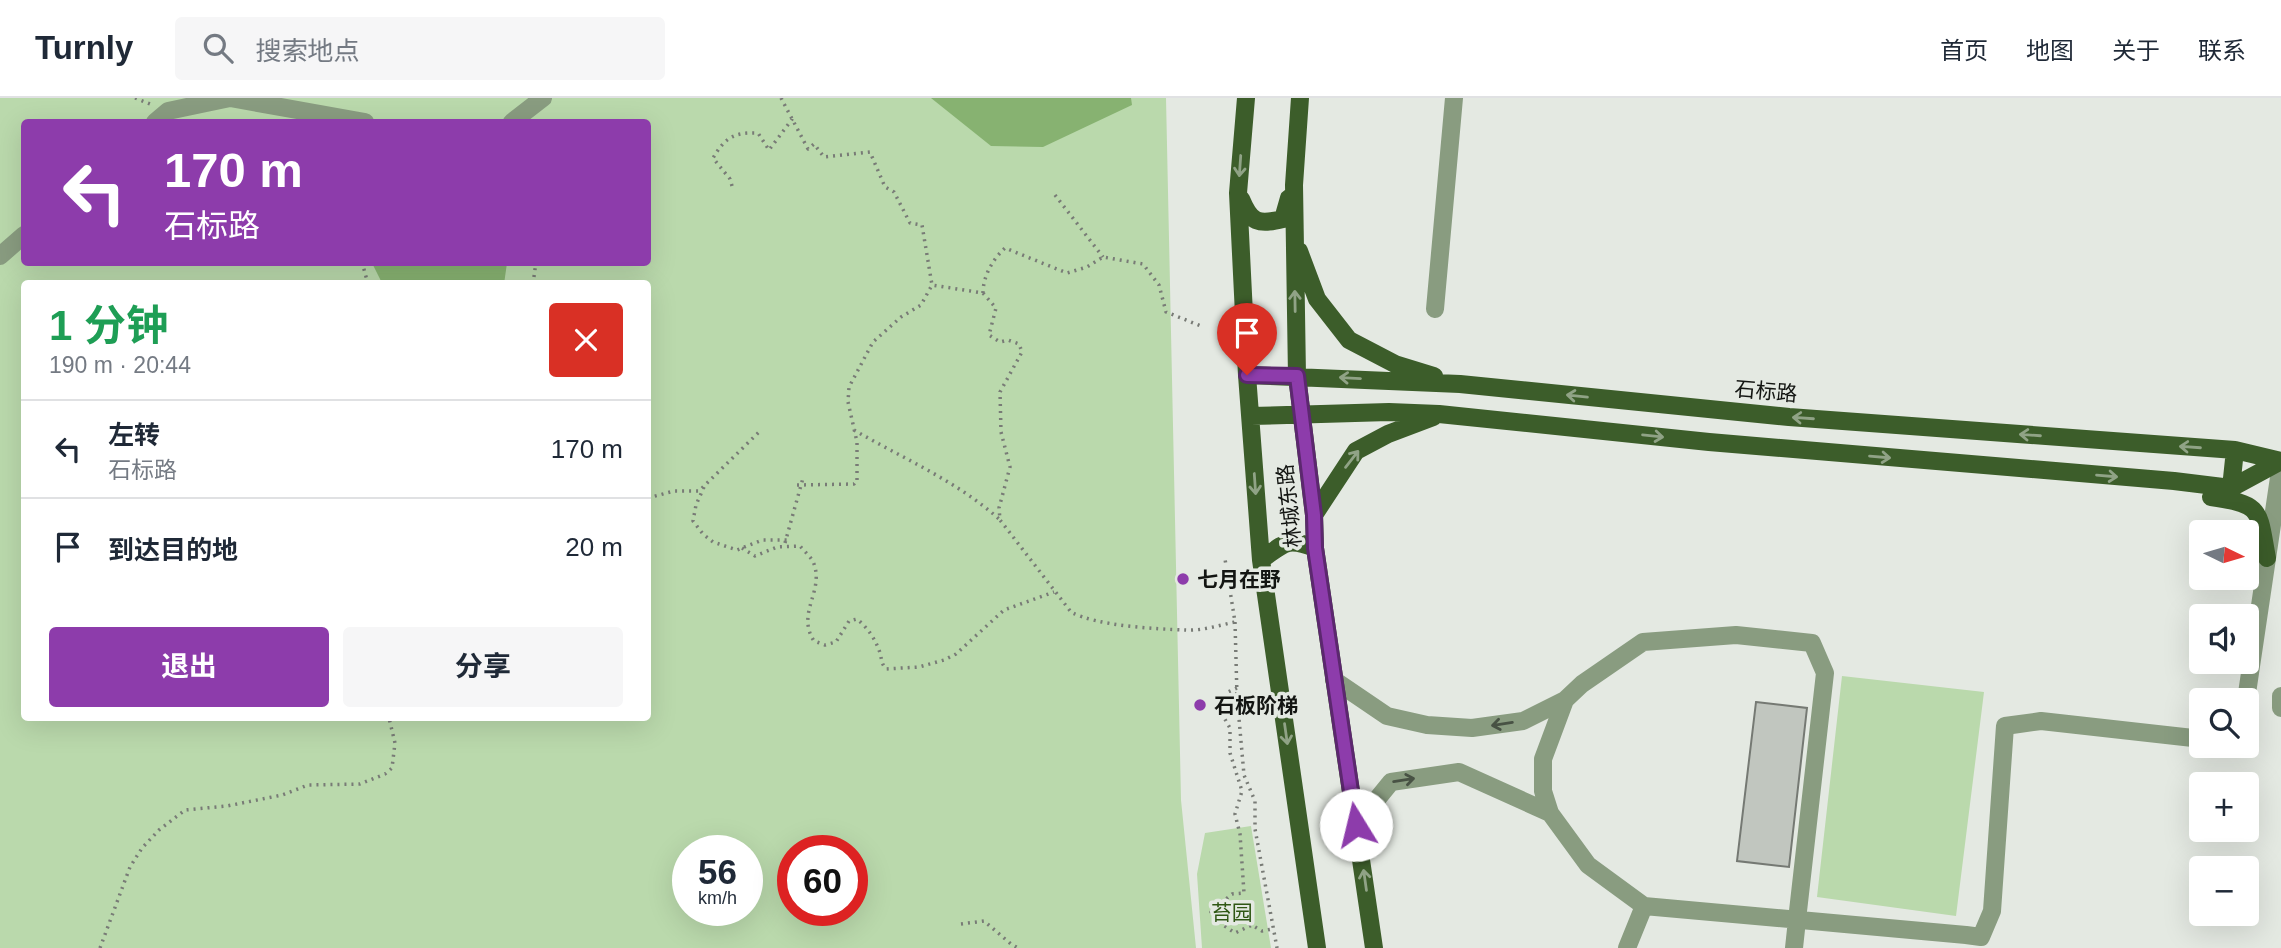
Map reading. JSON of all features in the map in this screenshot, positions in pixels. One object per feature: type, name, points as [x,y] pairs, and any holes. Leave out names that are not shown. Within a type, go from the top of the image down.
[{"type":"main road","name":"林城东路","points":[[1246,98],[1238,193],[1247,375],[1261,560],[1317,948]]},
{"type":"main road","name":"林城东路","points":[[1300,98],[1294,185],[1297,376],[1314,515],[1315,548],[1374,948]]},
{"type":"main road","points":[[1238,193],[1248,215],[1264,223],[1283,219],[1294,185]]},
{"type":"main road","points":[[1294,236],[1317,299],[1349,340],[1395,364],[1460,384]]},
{"type":"main road","name":"石标路","points":[[1247,375],[1460,384],[1789,417],[2235,450],[2281,462]]},
{"type":"main road","points":[[1389,412],[1390,380]]},
{"type":"main road","points":[[1251,416],[1389,412],[1439,414],[1709,442],[2231,488],[2281,462]]},
{"type":"main road","points":[[1314,515],[1356,451],[1388,434],[1439,414]]},
{"type":"main road","points":[[2231,488],[2235,450]]},
{"type":"main road","points":[[2174,481],[2187,493],[2244,501],[2259,517],[2267,558]]},
{"type":"main road","points":[[1261,560],[1285,542],[1298,541],[1315,548]]},
{"type":"street","points":[[159,119],[168,111],[230,98],[348,119]]},
{"type":"street","points":[[516,119],[543,98]]},
{"type":"street","points":[[1436,309],[1454,98]]},
{"type":"street","points":[[0,256],[21,238]]},
{"type":"street","points":[[2248,688],[2281,462]]},
{"type":"street","points":[[1335,680],[1387,716],[1427,725],[1472,728],[1523,720],[1565,700],[1582,684],[1643,642],[1736,635],[1812,643],[1825,673],[1794,948]]},
{"type":"street","points":[[2281,696],[2281,708]]},
{"type":"street","points":[[1565,700],[1543,759],[1543,791],[1550,813],[1588,865],[1644,906],[1797,920],[1965,942],[1981,937],[1992,911],[2005,726],[2041,721],[2189,738]]},
{"type":"street","points":[[1356,825],[1391,782],[1459,772],[1550,813]]},
{"type":"street","points":[[1627,948],[1644,906]]},
{"type":"path","points":[[781,98],[808,149],[814,144],[824,157],[870,152],[884,187],[894,192],[910,223],[922,225],[932,285],[920,304],[873,341],[849,387],[848,402],[857,451],[858,480],[854,484],[800,485]]},
{"type":"path","points":[[732,186],[730,179],[713,158],[724,140],[744,132],[758,132],[769,150],[793,118]]},
{"type":"path","points":[[1055,195],[1104,257]]},
{"type":"path","points":[[1000,520],[999,508],[1010,467],[1001,432],[1000,392],[1022,352],[1018,344],[1008,340],[1000,342],[989,335],[996,309],[983,293],[983,286],[994,258],[1005,248],[1067,273],[1087,267],[1104,257],[1143,264],[1158,285],[1166,312],[1201,326]]},
{"type":"path","points":[[932,285],[983,293]]},
{"type":"path","points":[[854,430],[984,505],[1000,520],[1071,612],[1083,618],[1114,624],[1188,631],[1236,622]]},
{"type":"path","points":[[651,497],[674,491],[699,491],[759,432]]},
{"type":"path","points":[[704,486],[695,505],[694,524],[713,542],[737,550],[762,540],[787,541],[803,478]]},
{"type":"path","points":[[742,548],[755,556],[777,547],[800,546],[815,566],[815,590],[806,618],[808,631],[814,641],[825,645],[836,642],[849,621],[857,619],[867,628],[886,669],[919,667],[944,660],[956,653],[1004,610],[1054,592]]},
{"type":"path","points":[[1225,559],[1236,622],[1237,688],[1244,775],[1255,801],[1255,829],[1277,948]]},
{"type":"path","points":[[1237,688],[1228,692],[1218,707],[1230,728],[1230,753],[1242,791],[1235,814],[1240,834],[1244,893],[1233,894],[1211,912],[1235,933],[1252,925],[1262,931],[1272,929]]},
{"type":"path","points":[[100,948],[130,867],[142,848],[159,830],[185,810],[227,806],[282,795],[308,785],[360,785],[385,774],[392,768],[395,743],[390,721]]},
{"type":"path","points":[[961,924],[984,921],[1018,948]]},
{"type":"green space","points":[[0,98],[1166,98],[1181,800],[1196,948],[0,948]]},
{"type":"green space","points":[[1842,676],[1984,692],[1956,916],[1817,897]]},
{"type":"green space","name":"苔园","points":[[1251,826],[1271,948],[1202,948],[1197,874],[1205,833]]},
{"type":"shaded area","points":[[931,98],[1131,98],[1132,105],[1043,147],[991,146]]},
{"type":"shaded area","points":[[374,266],[507,266],[505,280],[381,280]]},
{"type":"building","points":[[1756,702],[1807,708],[1789,867],[1737,861]]},
{"type":"place","name":"七月在野","points":[[1183,579]]},
{"type":"place","name":"石板阶梯","points":[[1200,705]]},
{"type":"route","points":[[1247,375],[1297,376],[1314,515],[1315,548],[1356,825]]}]
